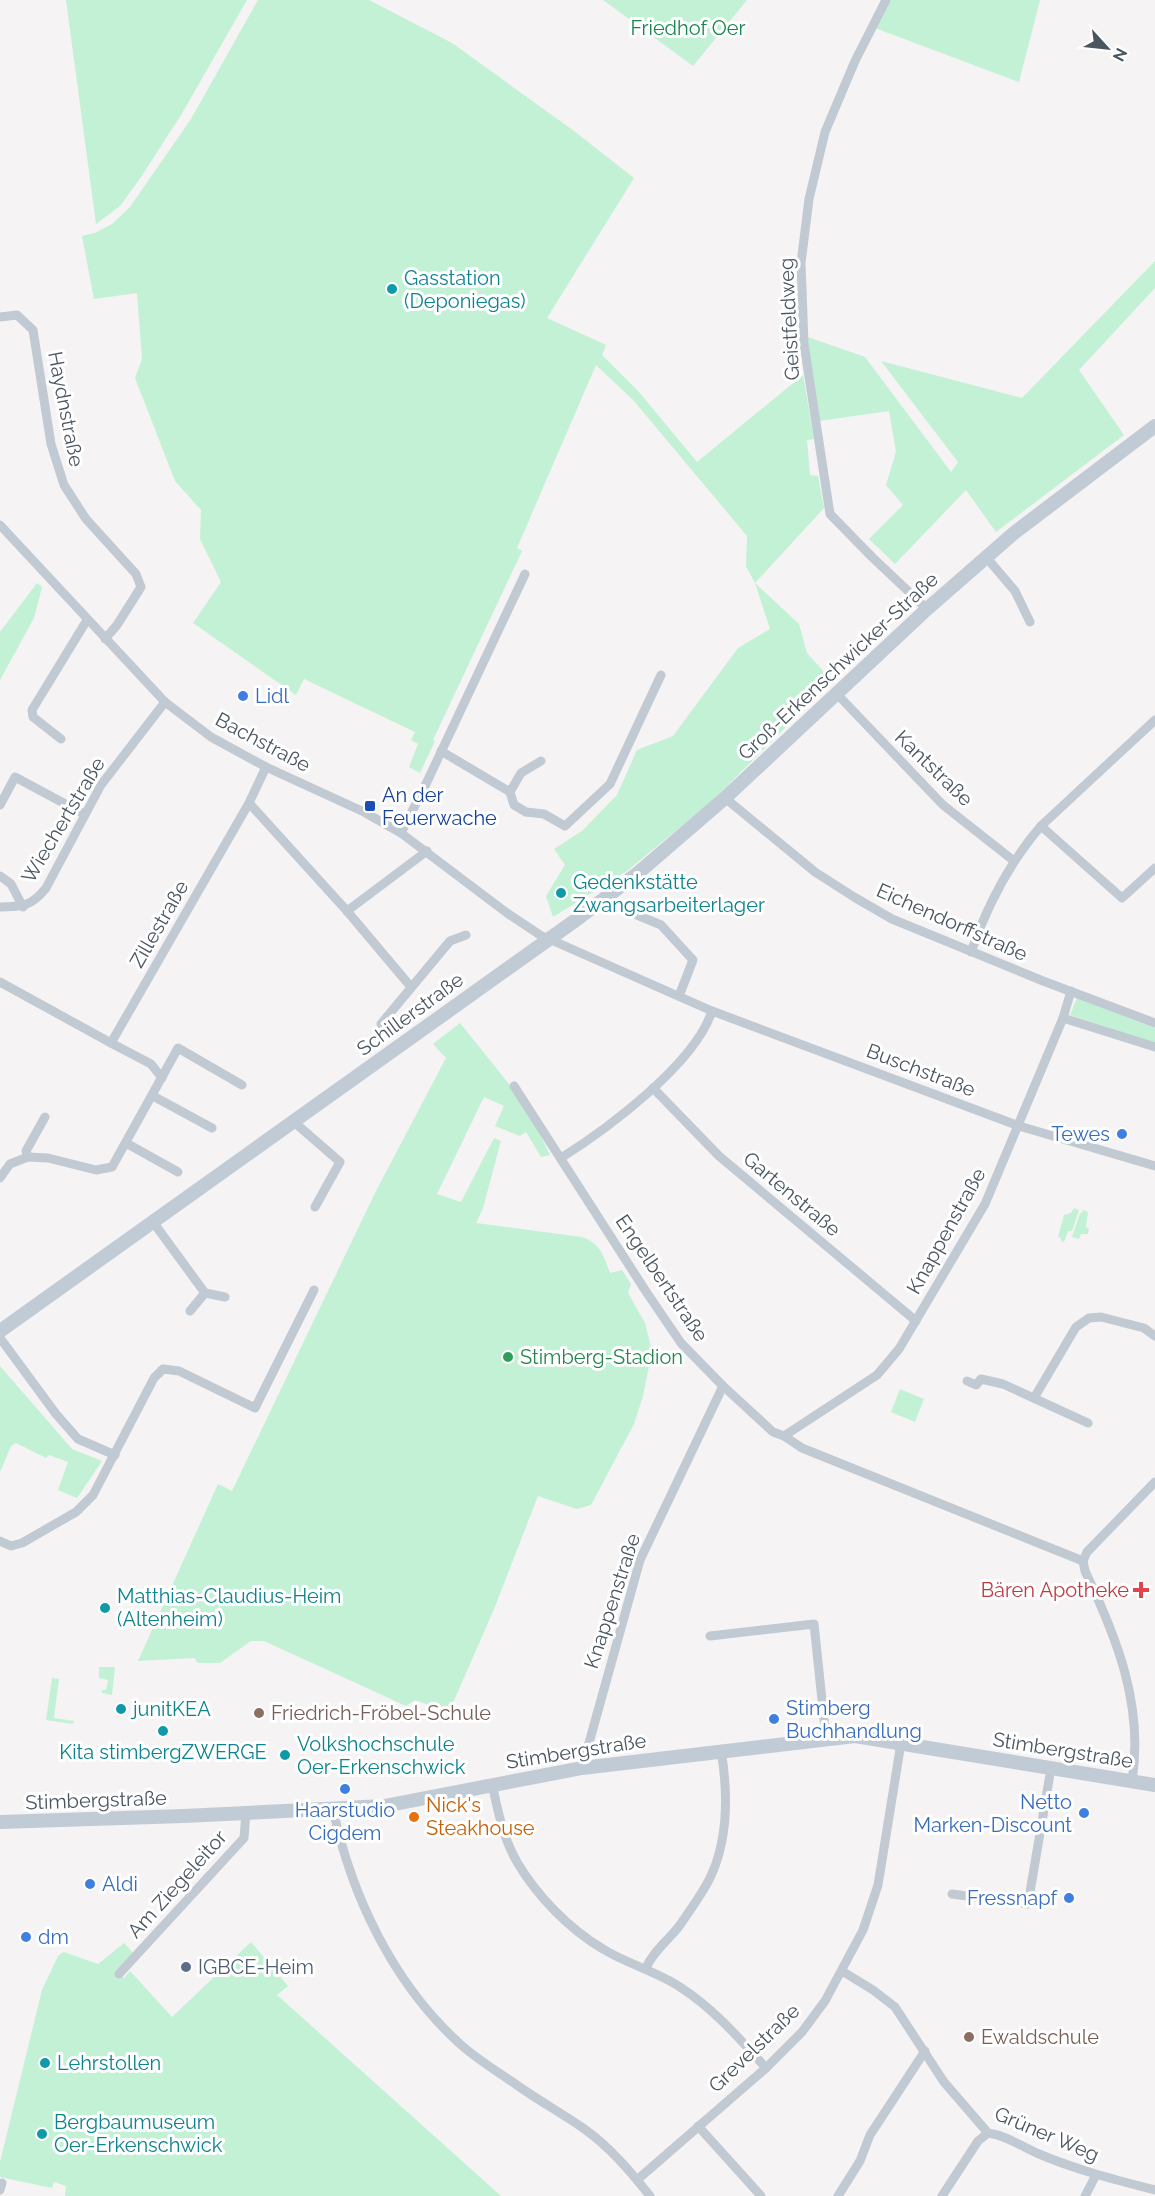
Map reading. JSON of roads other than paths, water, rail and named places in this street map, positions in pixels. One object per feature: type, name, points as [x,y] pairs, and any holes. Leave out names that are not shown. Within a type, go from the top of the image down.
[{"type":"main road","name":"Groß-Erkenschwicker-Straße","points":[[550,938],[638,873],[725,798],[927,609],[1014,533],[1155,426]]},
{"type":"main road","name":"Schillerstraße","points":[[0,1331],[550,938]]},
{"type":"main road","name":"Stimbergstraße","points":[[0,1822],[384,1806],[582,1768],[855,1736],[1155,1785]]},
{"type":"street","name":"Geistfeldweg","points":[[886,0],[855,61],[825,132],[809,199],[801,263],[804,344],[830,514],[927,609]]},
{"type":"street","name":"Haydnstraße","points":[[0,317],[17,315],[33,330],[51,444],[64,485],[86,519],[136,574],[141,588],[105,639]]},
{"type":"street","name":"Bachstraße","points":[[0,525],[165,702],[211,737],[266,767],[364,812],[401,833],[507,913],[550,938]]},
{"type":"street","points":[[986,557],[1015,591],[1030,622]]},
{"type":"street","points":[[401,833],[525,574]]},
{"type":"street","points":[[61,739],[33,717],[32,710],[87,620]]},
{"type":"street","points":[[441,751],[510,792],[514,805],[526,812],[544,814],[565,826],[610,784],[661,675]]},
{"type":"street","name":"Kantstraße","points":[[836,693],[943,805],[1014,861]]},
{"type":"street","name":"Wiechertstraße","points":[[0,907],[23,907],[39,897],[101,785],[165,702]]},
{"type":"street","points":[[971,952],[1000,882],[1041,826],[1155,720]]},
{"type":"street","points":[[510,792],[521,773],[541,761]]},
{"type":"street","name":"Zillestraße","points":[[111,1043],[249,803],[266,767]]},
{"type":"street","points":[[0,805],[15,777],[84,814]]},
{"type":"street","name":"Eichendorffstraße","points":[[725,798],[815,872],[892,919],[1155,1023]]},
{"type":"street","points":[[249,803],[347,911],[411,987]]},
{"type":"street","points":[[1041,826],[1122,898],[1155,868]]},
{"type":"street","points":[[347,911],[427,851]]},
{"type":"street","points":[[0,876],[11,884],[23,907]]},
{"type":"street","points":[[638,915],[661,925],[693,960],[679,996]]},
{"type":"street","name":"Schillerstraße","points":[[381,1024],[450,940],[466,934]]},
{"type":"street","name":"Buschstraße","points":[[550,938],[712,1011],[1019,1126],[1155,1166]]},
{"type":"street","points":[[0,982],[151,1064],[162,1078]]},
{"type":"street","name":"Knappenstraße","points":[[784,1436],[877,1375],[899,1349],[985,1204],[1063,1018],[1071,991]]},
{"type":"street","points":[[561,1158],[607,1125],[675,1068],[709,1021],[712,1011]]},
{"type":"street","points":[[1063,1018],[1155,1047]]},
{"type":"street","points":[[0,1178],[6,1161],[28,1157],[48,1158],[96,1170],[112,1167],[178,1048],[242,1084]]},
{"type":"street","name":"Engelbertstraße","points":[[514,1086],[676,1335],[723,1386],[772,1432],[784,1436],[802,1448],[1083,1561]]},
{"type":"street","name":"Gartenstraße","points":[[653,1088],[719,1156],[916,1321]]},
{"type":"street","points":[[153,1096],[212,1128]]},
{"type":"street","points":[[28,1157],[26,1152],[45,1117]]},
{"type":"street","points":[[294,1122],[340,1162],[315,1207]]},
{"type":"street","points":[[126,1143],[178,1172]]},
{"type":"street","points":[[153,1222],[205,1293],[225,1298]]},
{"type":"street","points":[[0,1541],[11,1546],[22,1543],[76,1512],[93,1495],[154,1378],[163,1369],[179,1371],[255,1408],[314,1290]]},
{"type":"street","points":[[190,1311],[205,1293]]},
{"type":"street","points":[[1034,1398],[1076,1327],[1089,1318],[1101,1317],[1144,1329],[1155,1336]]},
{"type":"street","points":[[0,1338],[39,1393],[78,1439],[115,1455]]},
{"type":"street","points":[[967,1381],[976,1384],[981,1379],[1003,1384],[1088,1423]]},
{"type":"street","name":"Knappenstraße","points":[[582,1768],[640,1560],[723,1386]]},
{"type":"street","points":[[1132,1781],[1135,1734],[1127,1679],[1112,1629],[1085,1571],[1083,1561],[1087,1552],[1155,1482]]},
{"type":"street","points":[[710,1636],[814,1624],[825,1738]]},
{"type":"street","name":"Grevelstraße","points":[[637,2180],[766,2068],[802,2032],[825,2001],[862,1930],[878,1885],[902,1743]]},
{"type":"street","points":[[646,1968],[650,1959],[674,1933],[694,1905],[710,1878],[721,1846],[726,1808],[721,1750]]},
{"type":"street","points":[[952,1894],[1028,1904],[1051,1768]]},
{"type":"street","points":[[492,1784],[502,1826],[517,1861],[538,1891],[580,1933],[603,1950],[646,1968],[680,1987],[719,2016],[766,2068]]},
{"type":"street","points":[[333,1809],[352,1876],[381,1944],[400,1974],[426,2007],[459,2043],[515,2085],[584,2128],[613,2153],[650,2196]]},
{"type":"street","name":"Am Ziegeleitor","points":[[119,1974],[244,1838],[246,1812]]},
{"type":"street","name":"Grüner Weg","points":[[842,1971],[895,2007],[944,2082],[988,2133],[1002,2135],[1038,2153],[1096,2175],[1155,2190]]},
{"type":"street","points":[[838,2196],[860,2161],[870,2135],[925,2051]]},
{"type":"street","points":[[698,2126],[761,2196]]},
{"type":"street","points":[[942,2196],[978,2141],[988,2133]]},
{"type":"street","points":[[1085,2196],[1096,2175]]},
{"type":"place","name":"Gasstation (Deponiegas)","points":[[392,289]]},
{"type":"place","name":"Lidl","points":[[243,696]]},
{"type":"place","name":"An der Feuerwache","points":[[370,806]]},
{"type":"place","name":"Gedenkstätte Zwangsarbeiterlager","points":[[561,893]]},
{"type":"place","name":"Tewes","points":[[1122,1134]]},
{"type":"place","name":"Stimberg-Stadion","points":[[508,1357]]},
{"type":"place","name":"Bären Apotheke","points":[[1141,1590]]},
{"type":"place","name":"Matthias-Claudius-Heim (Altenheim)","points":[[105,1608]]},
{"type":"place","name":"junitKEA","points":[[121,1709]]},
{"type":"place","name":"Friedrich-Fröbel-Schule","points":[[259,1713]]},
{"type":"place","name":"Stimberg Buchhandlung","points":[[774,1719]]},
{"type":"place","name":"Kita stimbergZWERGE","points":[[163,1731]]},
{"type":"place","name":"Volkshochschule Oer-Erkenschwick","points":[[285,1755]]},
{"type":"place","name":"Haarstudio Cigdem","points":[[345,1789]]},
{"type":"place","name":"Netto Marken-Discount","points":[[1084,1813]]},
{"type":"place","name":"Nick's Steakhouse","points":[[414,1817]]},
{"type":"place","name":"Aldi","points":[[90,1884]]},
{"type":"place","name":"Fressnapf","points":[[1069,1898]]},
{"type":"place","name":"dm","points":[[26,1937]]},
{"type":"place","name":"IGBCE-Heim","points":[[186,1967]]},
{"type":"place","name":"Ewaldschule","points":[[969,2037]]},
{"type":"place","name":"Lehrstollen","points":[[45,2063]]},
{"type":"place","name":"Bergbaumuseum Oer-Erkenschwick","points":[[42,2134]]},
{"type":"park label","name":"Friedhof Oer","points":[[688,28]]}]
